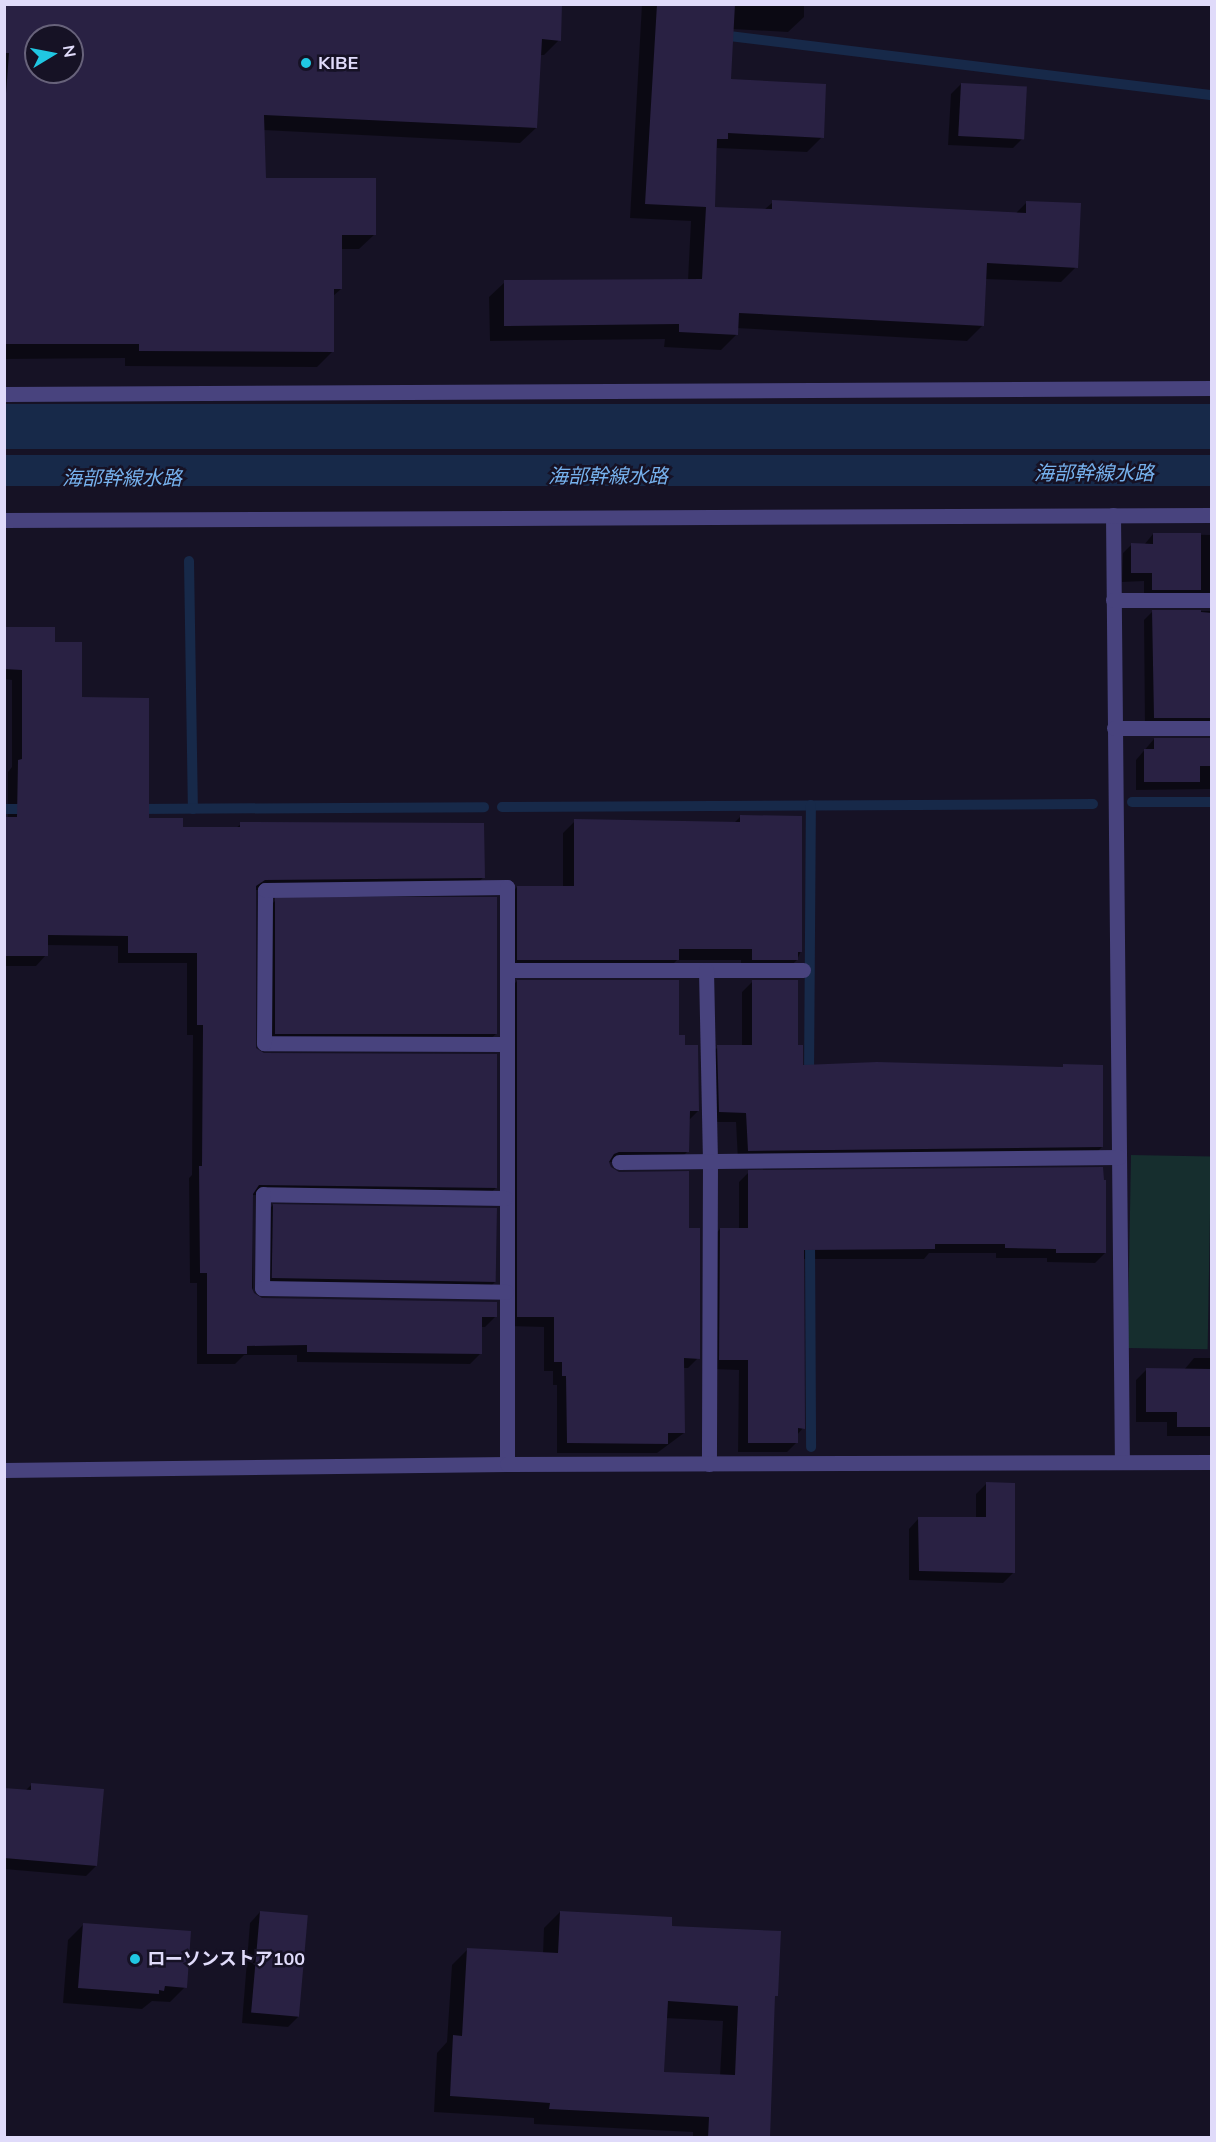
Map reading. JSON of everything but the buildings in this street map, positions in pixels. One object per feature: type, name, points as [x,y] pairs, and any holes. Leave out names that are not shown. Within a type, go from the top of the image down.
[{"type":"street","points":[[4,394],[1212,388]]},
{"type":"street","points":[[1113,515],[1122,1462]]},
{"type":"street","points":[[4,520],[1212,515]]},
{"type":"street","points":[[1113,600],[1212,600]]},
{"type":"street","points":[[1114,728],[1212,728]]},
{"type":"street","points":[[506,1044],[264,1043],[265,890],[507,887],[507,970],[505,1198],[507,1464]]},
{"type":"street","points":[[507,970],[803,970]]},
{"type":"street","points":[[706,970],[711,1161],[709,1464]]},
{"type":"street","points":[[619,1162],[1119,1157]]},
{"type":"street","points":[[505,1198],[263,1194],[262,1288],[506,1292]]},
{"type":"street","points":[[4,1470],[507,1464],[1212,1461]]},
{"type":"green space","points":[[1131,1155],[1211,1156],[1208,1349],[1128,1348]]},
{"type":"water","points":[[5,404],[1211,404],[1211,449],[5,449]]},
{"type":"water","name":"海部幹線水路","points":[[5,455],[1211,455],[1211,486],[5,486]]},
{"type":"waterway","points":[[721,35],[1212,95]]},
{"type":"waterway","points":[[189,561],[193,809]]},
{"type":"waterway","points":[[1132,802],[1212,802]]},
{"type":"waterway","points":[[502,807],[1093,804]]},
{"type":"waterway","points":[[809,1077],[811,805]]},
{"type":"waterway","points":[[136,809],[484,807]]},
{"type":"waterway","points":[[4,809],[31,809]]},
{"type":"waterway","points":[[810,1238],[811,1447]]},
{"type":"place","name":"KIBE","points":[[306,63]]},
{"type":"place","name":"ローソンストア100","points":[[135,1959]]}]
